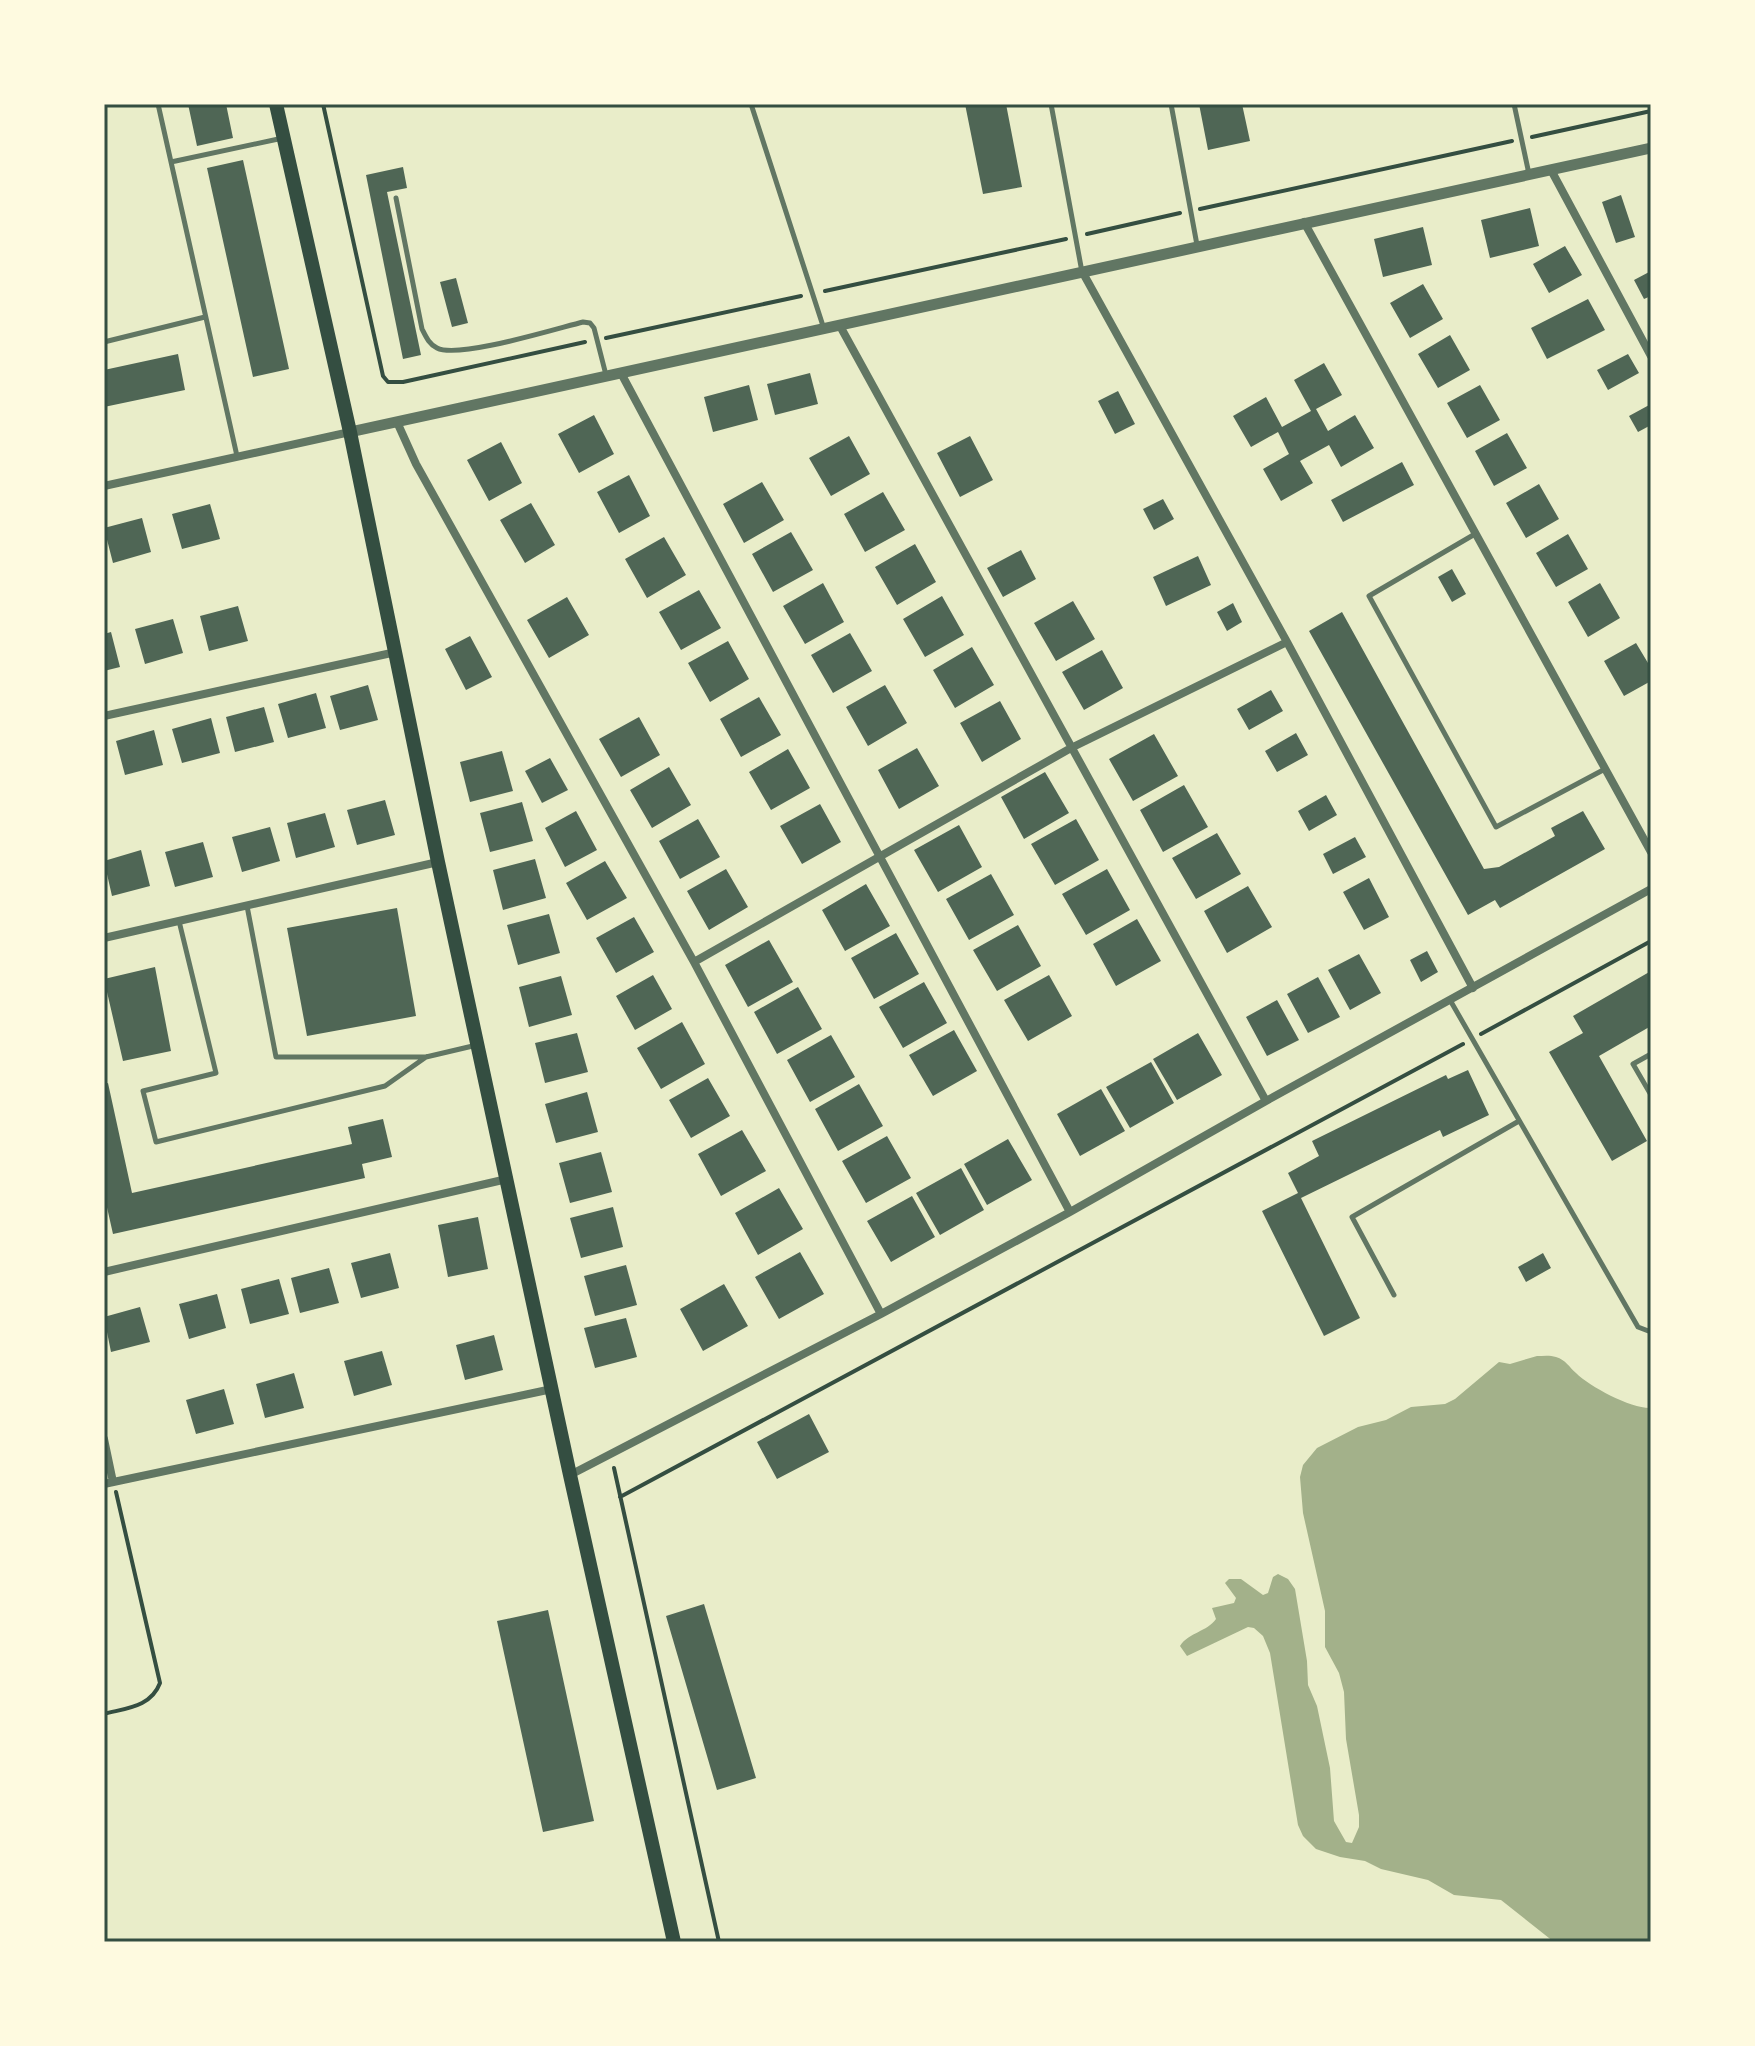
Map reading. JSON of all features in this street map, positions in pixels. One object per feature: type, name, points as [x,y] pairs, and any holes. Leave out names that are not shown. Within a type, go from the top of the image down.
[{"type":"main road","points":[[276,104],[350,432],[438,862],[674,1942]]},
{"type":"street","points":[[104,486],[1651,148]]},
{"type":"street","points":[[1551,170],[1651,356]]},
{"type":"street","points":[[1304,222],[1651,852]]},
{"type":"street","points":[[1083,273],[1473,988]]},
{"type":"street","points":[[840,326],[1266,1101]]},
{"type":"street","points":[[622,375],[1070,1212]]},
{"type":"street","points":[[397,422],[416,464],[694,962],[881,1314]]},
{"type":"street","points":[[694,962],[1071,748],[1287,642]]},
{"type":"street","points":[[104,716],[396,652]]},
{"type":"street","points":[[104,938],[438,862]]},
{"type":"street","points":[[570,1475],[1070,1212],[1651,889]]},
{"type":"street","points":[[104,1272],[507,1179]]},
{"type":"street","points":[[104,1439],[109,1483],[552,1389]]},
{"type":"lane","points":[[158,104],[237,456]]},
{"type":"lane","points":[[751,104],[825,330]]},
{"type":"lane","points":[[1051,104],[1083,273]]},
{"type":"lane","points":[[1171,104],[1197,246]]},
{"type":"lane","points":[[1514,104],[1529,175]]},
{"type":"lane","points":[[171,162],[283,138]]},
{"type":"lane","points":[[396,198],[422,329],[429,343],[439,350],[461,352],[583,322],[590,323],[598,340],[607,378]]},
{"type":"lane","points":[[104,342],[205,317]]},
{"type":"lane","points":[[1476,534],[1369,596],[1496,827],[1605,769]]},
{"type":"lane","points":[[247,906],[276,1057],[426,1057],[478,1045]]},
{"type":"lane","points":[[179,921],[216,1073],[143,1091],[156,1142],[385,1086],[426,1057]]},
{"type":"lane","points":[[1450,1000],[1638,1327],[1651,1332]]},
{"type":"lane","points":[[1651,1054],[1633,1064],[1651,1095]]},
{"type":"lane","points":[[1394,1295],[1352,1217],[1519,1121]]},
{"type":"path","points":[[323,104],[383,376],[388,382],[403,382],[1651,111]]},
{"type":"path","points":[[620,1497],[1651,941]]},
{"type":"path","points":[[610,1454],[719,1942]]},
{"type":"path","points":[[104,1714],[140,1705],[155,1695],[160,1683],[109,1483]]},
{"type":"shaded area","points":[[1537,1356],[1559,1358],[1582,1379],[1601,1390],[1633,1405],[1651,1408],[1651,1942],[1554,1942],[1501,1900],[1454,1895],[1428,1880],[1316,1849],[1303,1836],[1298,1825],[1270,1653],[1263,1636],[1248,1627],[1187,1656],[1180,1646],[1216,1619],[1212,1608],[1234,1603],[1236,1598],[1225,1583],[1229,1579],[1241,1579],[1263,1595],[1268,1593],[1273,1577],[1278,1574],[1288,1579],[1295,1589],[1308,1685],[1317,1706],[1330,1768],[1334,1821],[1346,1842],[1352,1843],[1359,1827],[1359,1815],[1346,1739],[1344,1692],[1339,1673],[1325,1647],[1325,1611],[1303,1513],[1300,1477],[1303,1465],[1317,1448],[1358,1427],[1386,1420],[1411,1407],[1445,1404],[1499,1362],[1510,1364]]},
{"type":"building","points":[[188,104],[226,104],[233,138],[197,146]]},
{"type":"building","points":[[965,104],[1006,104],[1022,187],[983,194]]},
{"type":"building","points":[[1199,104],[1242,104],[1250,141],[1208,150]]},
{"type":"building","points":[[243,160],[289,369],[253,377],[207,168]]},
{"type":"building","points":[[403,167],[407,188],[387,192],[421,355],[403,359],[366,175]]},
{"type":"building","points":[[1621,195],[1635,237],[1616,243],[1602,202]]},
{"type":"building","points":[[1530,208],[1539,246],[1490,258],[1481,220]]},
{"type":"building","points":[[1423,227],[1432,265],[1383,277],[1374,239]]},
{"type":"building","points":[[1565,246],[1582,275],[1549,293],[1533,264]]},
{"type":"building","points":[[1651,271],[1651,296],[1644,299],[1634,280]]},
{"type":"building","points":[[456,278],[468,323],[452,327],[440,282]]},
{"type":"building","points":[[1423,284],[1443,319],[1410,338],[1390,303]]},
{"type":"building","points":[[1588,299],[1605,330],[1547,359],[1531,328]]},
{"type":"building","points":[[1450,335],[1470,370],[1438,388],[1418,354]]},
{"type":"building","points":[[178,354],[185,390],[104,407],[104,370]]},
{"type":"building","points":[[1628,354],[1639,373],[1608,390],[1597,370]]},
{"type":"building","points":[[1324,363],[1342,395],[1316,409],[1328,431],[1355,415],[1374,448],[1341,467],[1329,445],[1300,461],[1313,483],[1281,501],[1263,469],[1289,454],[1278,432],[1251,447],[1233,416],[1266,397],[1282,427],[1311,411],[1294,380]]},
{"type":"building","points":[[810,373],[818,404],[775,415],[767,384]]},
{"type":"building","points":[[749,385],[758,420],[713,432],[704,397]]},
{"type":"building","points":[[1480,385],[1500,420],[1467,438],[1447,403]]},
{"type":"building","points":[[1118,391],[1135,424],[1115,434],[1098,401]]},
{"type":"building","points":[[1651,404],[1651,425],[1638,432],[1629,416]]},
{"type":"building","points":[[594,415],[614,454],[579,473],[558,434]]},
{"type":"building","points":[[1507,433],[1527,468],[1494,486],[1475,451]]},
{"type":"building","points":[[849,436],[870,474],[831,496],[809,458]]},
{"type":"building","points":[[970,436],[993,480],[960,497],[937,453]]},
{"type":"building","points":[[501,442],[522,483],[489,501],[467,460]]},
{"type":"building","points":[[1402,462],[1414,485],[1343,522],[1331,500]]},
{"type":"building","points":[[629,475],[650,516],[619,533],[597,492]]},
{"type":"building","points":[[762,482],[784,520],[744,543],[723,504]]},
{"type":"building","points":[[1539,484],[1559,519],[1526,538],[1506,503]]},
{"type":"building","points":[[883,492],[905,530],[865,552],[844,514]]},
{"type":"building","points":[[1163,499],[1174,519],[1154,530],[1143,509]]},
{"type":"building","points":[[531,503],[555,545],[525,563],[500,520]]},
{"type":"building","points":[[210,504],[220,539],[182,549],[172,514]]},
{"type":"building","points":[[142,518],[151,552],[113,563],[104,528]]},
{"type":"building","points":[[791,532],[813,570],[773,592],[752,554]]},
{"type":"building","points":[[1568,534],[1588,569],[1556,587],[1536,553]]},
{"type":"building","points":[[664,537],[686,575],[647,598],[625,559]]},
{"type":"building","points":[[915,544],[936,582],[897,605],[875,567]]},
{"type":"building","points":[[1021,550],[1036,579],[1003,597],[987,568]]},
{"type":"building","points":[[1198,556],[1211,585],[1166,606],[1153,577]]},
{"type":"building","points":[[1452,569],[1466,594],[1452,602],[1438,577]]},
{"type":"building","points":[[823,583],[844,622],[805,644],[783,606]]},
{"type":"building","points":[[1600,583],[1620,618],[1588,637],[1568,602]]},
{"type":"building","points":[[699,590],[721,628],[681,650],[659,612]]},
{"type":"building","points":[[942,596],[964,635],[925,657],[903,619]]},
{"type":"building","points":[[567,597],[589,635],[549,658],[527,620]]},
{"type":"building","points":[[1073,601],[1095,639],[1056,661],[1034,623]]},
{"type":"building","points":[[1233,603],[1242,622],[1227,631],[1217,612]]},
{"type":"building","points":[[238,606],[248,641],[209,651],[200,616]]},
{"type":"building","points":[[1342,612],[1484,869],[1499,867],[1555,836],[1551,828],[1583,811],[1605,849],[1500,908],[1495,900],[1468,915],[1309,631]]},
{"type":"building","points":[[173,619],[183,653],[145,664],[135,629]]},
{"type":"building","points":[[111,632],[120,667],[104,671],[104,634]]},
{"type":"building","points":[[850,633],[872,671],[833,693],[811,655]]},
{"type":"building","points":[[470,636],[492,677],[466,690],[445,649]]},
{"type":"building","points":[[728,641],[749,679],[710,702],[688,663]]},
{"type":"building","points":[[1636,643],[1651,668],[1651,681],[1624,696],[1604,661]]},
{"type":"building","points":[[972,647],[994,685],[955,708],[933,670]]},
{"type":"building","points":[[1102,650],[1123,688],[1084,710],[1062,672]]},
{"type":"building","points":[[368,685],[378,720],[340,730],[330,696]]},
{"type":"building","points":[[885,685],[907,723],[868,746],[846,707]]},
{"type":"building","points":[[1271,690],[1283,711],[1249,730],[1237,709]]},
{"type":"building","points":[[316,693],[326,728],[288,738],[278,704]]},
{"type":"building","points":[[759,697],[781,735],[741,757],[720,719]]},
{"type":"building","points":[[1000,701],[1021,739],[982,762],[960,723]]},
{"type":"building","points":[[264,707],[274,742],[235,752],[226,717]]},
{"type":"building","points":[[639,717],[660,755],[621,777],[599,739]]},
{"type":"building","points":[[211,718],[220,753],[182,763],[172,729]]},
{"type":"building","points":[[154,730],[163,765],[125,775],[116,741]]},
{"type":"building","points":[[1296,733],[1308,755],[1277,772],[1265,751]]},
{"type":"building","points":[[1154,734],[1178,776],[1133,801],[1109,759]]},
{"type":"building","points":[[917,748],[939,786],[899,809],[878,770]]},
{"type":"building","points":[[788,749],[810,788],[771,810],[749,772]]},
{"type":"building","points":[[502,751],[513,791],[470,802],[460,762]]},
{"type":"building","points":[[550,758],[568,790],[542,803],[525,771]]},
{"type":"building","points":[[669,767],[691,805],[652,828],[630,790]]},
{"type":"building","points":[[1045,772],[1069,813],[1024,839],[1001,797]]},
{"type":"building","points":[[1184,785],[1208,827],[1163,852],[1140,810]]},
{"type":"building","points":[[1326,795],[1337,815],[1309,831],[1298,811]]},
{"type":"building","points":[[385,800],[395,835],[357,845],[347,810]]},
{"type":"building","points":[[522,802],[533,841],[490,852],[480,813]]},
{"type":"building","points":[[820,804],[841,842],[802,864],[780,826]]},
{"type":"building","points":[[576,811],[597,850],[565,867],[545,828]]},
{"type":"building","points":[[325,813],[335,847],[296,858],[287,823]]},
{"type":"building","points":[[698,819],[720,857],[680,879],[659,841]]},
{"type":"building","points":[[1076,819],[1099,860],[1055,885],[1031,844]]},
{"type":"building","points":[[959,825],[982,867],[938,892],[914,850]]},
{"type":"building","points":[[270,827],[280,861],[242,872],[232,837]]},
{"type":"building","points":[[1217,833],[1241,874],[1196,899],[1172,858]]},
{"type":"building","points":[[1355,837],[1366,857],[1333,874],[1323,854]]},
{"type":"building","points":[[203,842],[213,877],[175,887],[165,852]]},
{"type":"building","points":[[141,850],[150,886],[112,896],[104,861]]},
{"type":"building","points":[[535,859],[546,898],[503,910],[493,870]]},
{"type":"building","points":[[605,861],[627,898],[587,920],[566,883]]},
{"type":"building","points":[[726,869],[748,907],[709,930],[687,891]]},
{"type":"building","points":[[1107,869],[1130,910],[1086,935],[1062,894]]},
{"type":"building","points":[[991,874],[1014,915],[969,940],[946,899]]},
{"type":"building","points":[[1369,878],[1389,917],[1364,930],[1343,892]]},
{"type":"building","points":[[866,884],[890,926],[845,951],[822,910]]},
{"type":"building","points":[[1248,886],[1272,927],[1227,953],[1204,911]]},
{"type":"building","points":[[397,908],[416,1016],[307,1036],[287,928]]},
{"type":"building","points":[[549,914],[560,953],[518,965],[507,925]]},
{"type":"building","points":[[634,917],[654,952],[616,973],[596,938]]},
{"type":"building","points":[[1137,919],[1161,961],[1116,986],[1093,944]]},
{"type":"building","points":[[1018,925],[1041,966],[997,991],[973,950]]},
{"type":"building","points":[[896,933],[919,974],[874,999],[851,958]]},
{"type":"building","points":[[769,940],[793,982],[748,1007],[725,965]]},
{"type":"building","points":[[1427,951],[1438,972],[1421,982],[1410,960]]},
{"type":"building","points":[[1359,954],[1381,993],[1350,1010],[1328,970]]},
{"type":"building","points":[[155,967],[171,1051],[123,1061],[104,979]]},
{"type":"building","points":[[1651,971],[1651,1026],[1599,1056],[1647,1141],[1612,1161],[1549,1052],[1583,1033],[1573,1016]]},
{"type":"building","points":[[653,975],[672,1009],[635,1030],[616,996]]},
{"type":"building","points":[[1049,975],[1072,1016],[1028,1041],[1004,1000]]},
{"type":"building","points":[[561,976],[572,1015],[529,1027],[519,987]]},
{"type":"building","points":[[1318,977],[1340,1017],[1308,1033],[1287,994]]},
{"type":"building","points":[[924,982],[947,1023],[903,1048],[879,1007]]},
{"type":"building","points":[[798,987],[822,1029],[777,1054],[754,1012]]},
{"type":"building","points":[[1277,1000],[1299,1040],[1267,1056],[1246,1017]]},
{"type":"building","points":[[682,1022],[705,1064],[661,1089],[637,1048]]},
{"type":"building","points":[[954,1030],[977,1071],[933,1096],[909,1055]]},
{"type":"building","points":[[577,1033],[588,1072],[545,1083],[535,1043]]},
{"type":"building","points":[[1198,1033],[1222,1075],[1177,1100],[1153,1059]]},
{"type":"building","points":[[831,1035],[855,1077],[810,1102],[787,1060]]},
{"type":"building","points":[[1151,1062],[1174,1103],[1130,1128],[1106,1087]]},
{"type":"building","points":[[1468,1070],[1489,1115],[1443,1137],[1440,1130],[1301,1198],[1360,1318],[1324,1336],[1262,1211],[1298,1193],[1288,1173],[1319,1156],[1312,1141],[1446,1075],[1448,1079]]},
{"type":"building","points":[[708,1078],[730,1116],[691,1138],[669,1100]]},
{"type":"building","points":[[108,1083],[132,1193],[352,1144],[348,1127],[383,1119],[392,1157],[362,1164],[365,1178],[113,1234],[104,1203],[104,1084]]},
{"type":"building","points":[[859,1084],[883,1126],[838,1151],[815,1109]]},
{"type":"building","points":[[1101,1089],[1125,1131],[1080,1156],[1057,1114]]},
{"type":"building","points":[[587,1092],[598,1132],[556,1143],[545,1104]]},
{"type":"building","points":[[742,1130],[766,1171],[721,1196],[698,1154]]},
{"type":"building","points":[[887,1136],[911,1178],[866,1203],[842,1161]]},
{"type":"building","points":[[1008,1139],[1032,1180],[987,1205],[964,1164]]},
{"type":"building","points":[[601,1152],[612,1192],[570,1203],[559,1163]]},
{"type":"building","points":[[961,1168],[984,1210],[940,1235],[916,1193]]},
{"type":"building","points":[[779,1188],[803,1229],[758,1255],[735,1213]]},
{"type":"building","points":[[912,1196],[935,1237],[891,1262],[867,1221]]},
{"type":"building","points":[[613,1207],[623,1247],[581,1258],[570,1218]]},
{"type":"building","points":[[478,1217],[488,1269],[448,1277],[438,1225]]},
{"type":"building","points":[[800,1252],[824,1294],[779,1319],[755,1277]]},
{"type":"building","points":[[390,1253],[399,1288],[361,1298],[351,1263]]},
{"type":"building","points":[[1543,1253],[1551,1268],[1526,1282],[1518,1267]]},
{"type":"building","points":[[626,1265],[637,1305],[595,1316],[584,1276]]},
{"type":"building","points":[[329,1268],[339,1303],[300,1313],[291,1278]]},
{"type":"building","points":[[279,1279],[289,1314],[250,1324],[241,1289]]},
{"type":"building","points":[[724,1284],[748,1326],[703,1351],[680,1309]]},
{"type":"building","points":[[217,1294],[226,1328],[189,1339],[179,1304]]},
{"type":"building","points":[[140,1307],[150,1342],[111,1352],[104,1317]]},
{"type":"building","points":[[626,1318],[637,1357],[595,1368],[584,1328]]},
{"type":"building","points":[[494,1335],[503,1370],[465,1380],[456,1345]]},
{"type":"building","points":[[382,1351],[392,1385],[354,1396],[344,1361]]},
{"type":"building","points":[[294,1373],[304,1408],[265,1418],[256,1384]]},
{"type":"building","points":[[224,1389],[234,1424],[196,1434],[186,1400]]},
{"type":"building","points":[[809,1414],[829,1452],[777,1479],[757,1442]]},
{"type":"building","points":[[704,1604],[756,1778],[717,1790],[666,1616]]},
{"type":"building","points":[[548,1610],[594,1821],[543,1832],[497,1621]]}]
